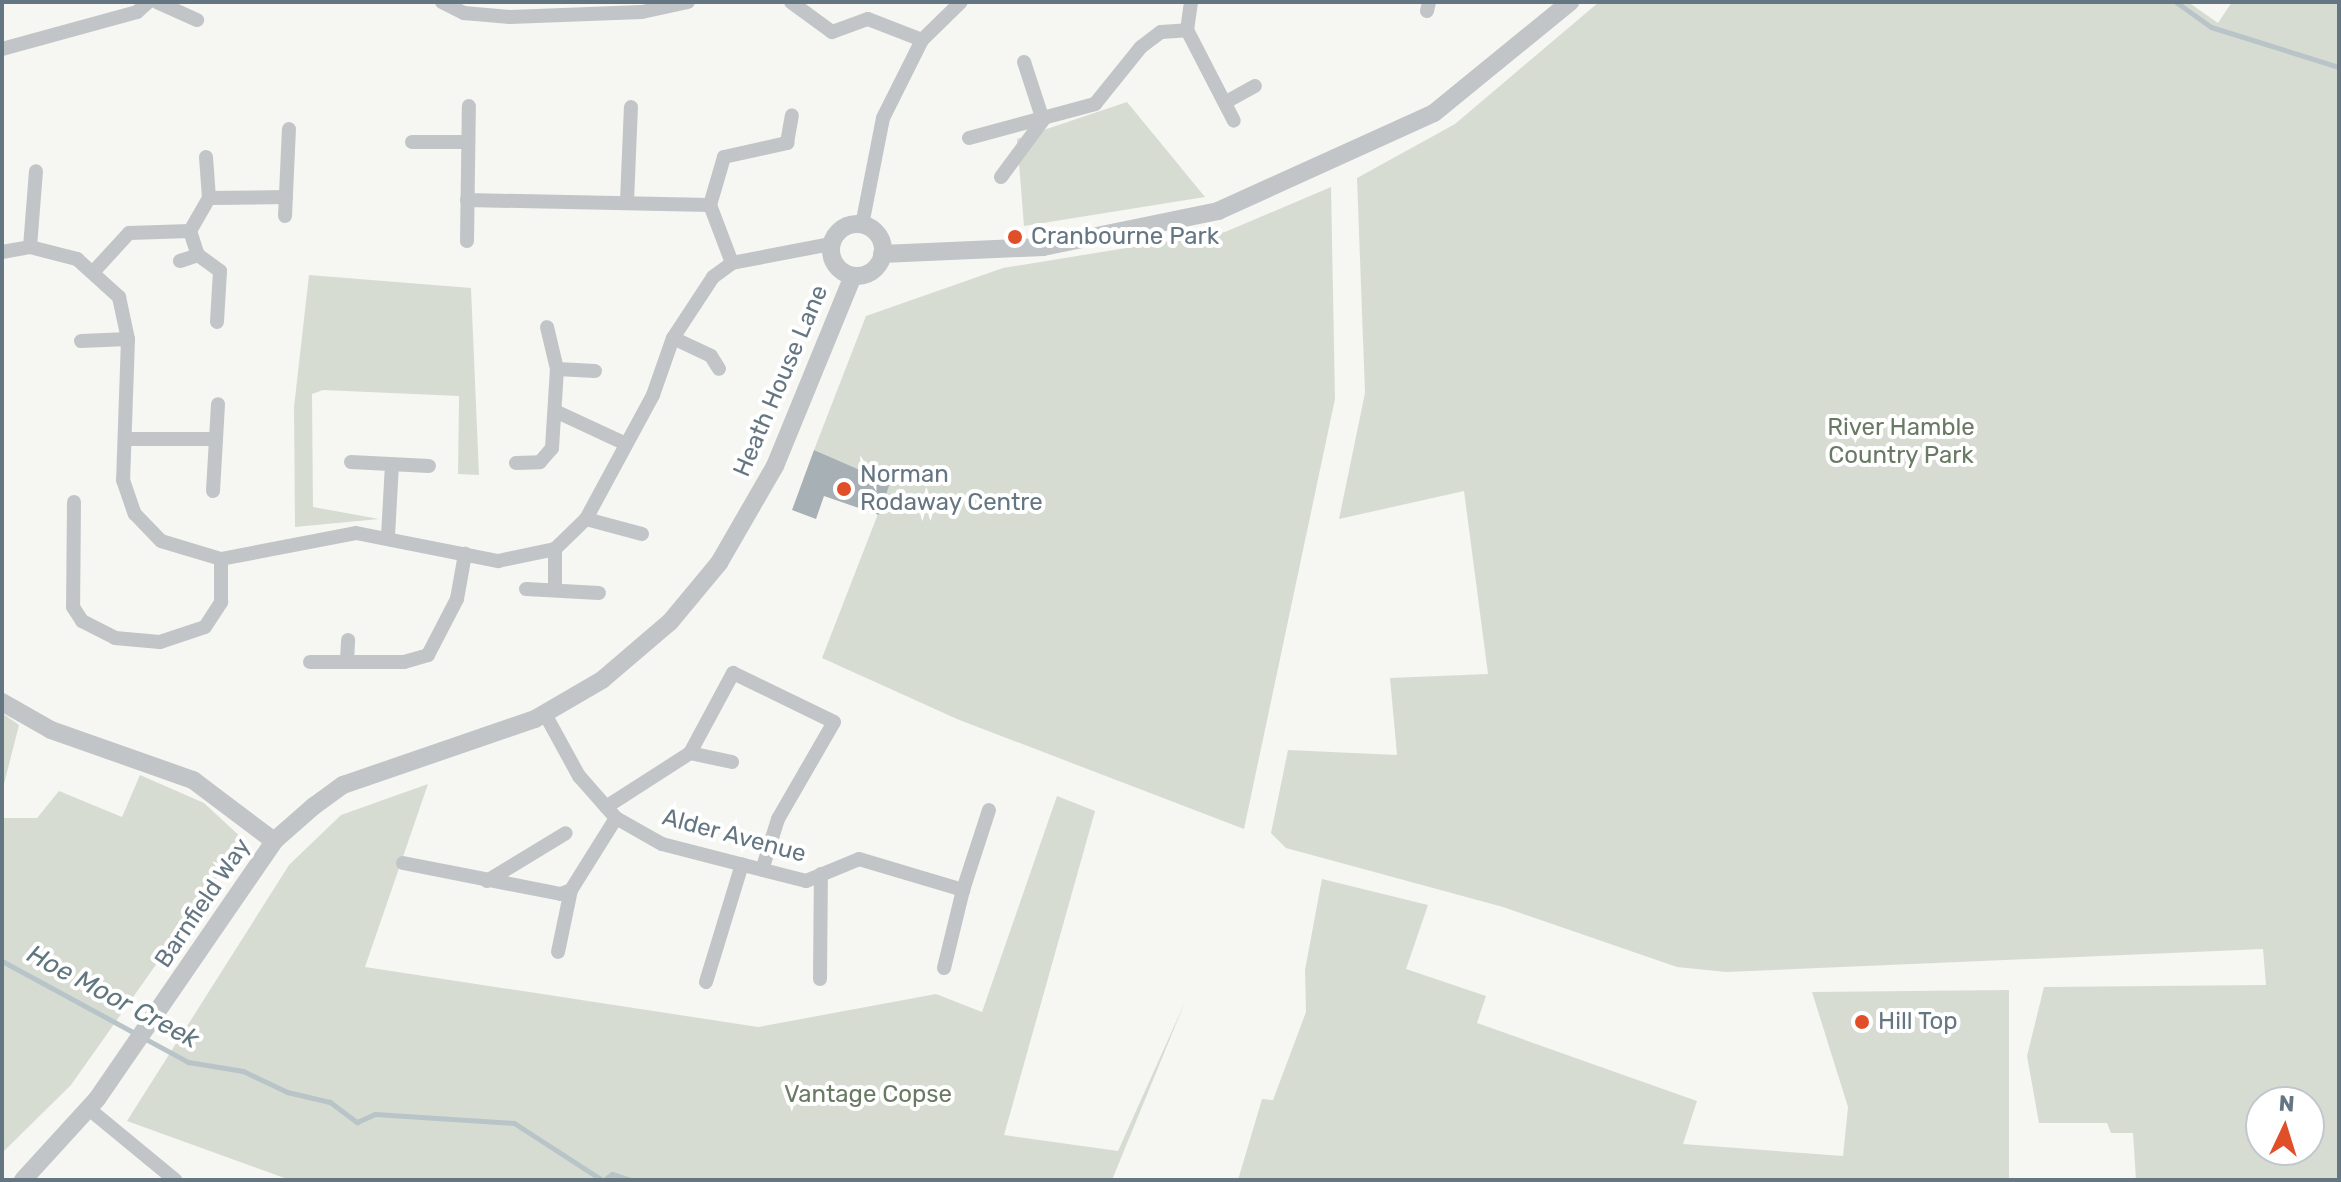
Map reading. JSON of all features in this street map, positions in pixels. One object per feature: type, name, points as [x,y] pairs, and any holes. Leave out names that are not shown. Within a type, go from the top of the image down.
[{"type":"street","points":[[2,49],[70,31],[148,2]]},
{"type":"street","points":[[157,2],[197,20]]},
{"type":"street","points":[[442,2],[464,13],[546,9],[642,12],[688,2]]},
{"type":"street","points":[[791,2],[832,32],[868,19],[922,40]]},
{"type":"street","points":[[862,225],[883,118],[922,40],[961,2]]},
{"type":"street","points":[[1191,2],[1187,30],[1234,121]]},
{"type":"street","points":[[882,254],[1043,247],[1218,211],[1434,113],[1570,2]]},
{"type":"street","points":[[969,138],[1095,104],[1141,47],[1161,32],[1187,30]]},
{"type":"street","points":[[1024,62],[1043,120]]},
{"type":"street","points":[[1226,102],[1255,86]]},
{"type":"street","points":[[467,241],[466,142],[469,106]]},
{"type":"street","points":[[627,201],[631,107]]},
{"type":"street","points":[[732,263],[710,205],[724,157],[787,143],[792,115]]},
{"type":"street","points":[[1001,177],[1043,120]]},
{"type":"street","points":[[285,216],[289,129]]},
{"type":"street","points":[[412,142],[466,142]]},
{"type":"street","points":[[206,157],[209,198],[190,231],[198,255],[220,271],[217,322]]},
{"type":"street","points":[[30,247],[36,171]]},
{"type":"street","points":[[209,198],[286,197]]},
{"type":"street","points":[[467,200],[710,205]]},
{"type":"street","points":[[2,252],[30,247],[96,269],[119,297],[128,339],[123,480],[135,514],[177,551],[221,559],[329,533],[388,536],[465,554],[526,560],[555,549],[586,519],[626,444],[673,338],[713,277],[732,263],[831,244],[841,229],[862,225],[877,234],[882,254],[874,269],[853,276],[837,267],[831,244]]},
{"type":"street","points":[[96,269],[129,233],[190,231]]},
{"type":"street","points":[[180,261],[198,255]]},
{"type":"street","name":"Heath House Lane","points":[[274,841],[343,785],[481,742],[545,714],[614,670],[670,622],[719,563],[775,466],[853,276]]},
{"type":"street","points":[[516,463],[540,462],[552,448],[557,369],[547,327]]},
{"type":"street","points":[[673,338],[718,360]]},
{"type":"street","points":[[81,341],[128,339]]},
{"type":"street","points":[[557,369],[595,371]]},
{"type":"street","points":[[213,491],[218,404]]},
{"type":"street","points":[[555,411],[626,444]]},
{"type":"street","points":[[125,439],[216,439]]},
{"type":"street","points":[[351,462],[429,466]]},
{"type":"street","points":[[388,536],[392,465]]},
{"type":"street","points":[[74,502],[82,525],[73,607],[82,621],[115,638],[160,642],[205,627],[221,602],[221,559]]},
{"type":"street","points":[[586,519],[642,534]]},
{"type":"street","points":[[555,549],[555,589]]},
{"type":"street","points":[[310,662],[428,655],[457,599],[465,554]]},
{"type":"street","points":[[526,589],[599,593]]},
{"type":"street","points":[[347,661],[348,640]]},
{"type":"street","points":[[558,952],[571,890],[611,813],[690,753],[733,673],[834,722],[778,819],[762,870]]},
{"type":"street","points":[[2,702],[51,730],[193,780],[274,841]]},
{"type":"street","name":"Alder Avenue","points":[[545,714],[611,813],[662,844],[806,881],[859,859],[963,890]]},
{"type":"street","points":[[690,753],[732,762]]},
{"type":"street","points":[[944,968],[963,890],[989,810]]},
{"type":"street","points":[[487,881],[566,833]]},
{"type":"street","name":"Barnfield Way","points":[[23,1180],[93,1104],[274,841]]},
{"type":"street","points":[[403,863],[487,881],[571,890]]},
{"type":"street","points":[[706,982],[742,864]]},
{"type":"street","points":[[820,979],[821,874]]},
{"type":"street","points":[[93,1104],[175,1180]]},
{"type":"green space","name":"River Hamble Country Park","points":[[1599,2],[2188,2],[2218,23],[2232,2],[2339,2],[2339,1180],[2136,1180],[2133,1133],[2111,1133],[2107,1123],[2039,1123],[2027,1056],[2044,987],[2266,985],[2263,949],[1726,972],[1677,967],[1503,907],[1286,848],[1271,833],[1288,750],[1397,755],[1390,678],[1488,674],[1464,491],[1339,519],[1365,393],[1357,178],[1455,124]]},
{"type":"green space","points":[[1127,102],[1205,197],[1024,226],[1017,139]]},
{"type":"green space","points":[[1331,187],[1335,399],[1244,829],[957,719],[822,658],[890,483],[814,450],[866,316],[1003,268],[1225,232]]},
{"type":"green space","points":[[309,275],[471,288],[479,475],[458,474],[459,396],[323,390],[312,394],[313,507],[379,519],[295,527],[294,407]]},
{"type":"green space","points":[[2,713],[19,725],[3,788],[4,818],[37,818],[59,791],[122,817],[140,775],[204,803],[244,840],[71,1085],[2,1153]]},
{"type":"green space","name":"Vantage Copse","points":[[428,784],[365,967],[758,1027],[936,994],[982,1012],[1057,796],[1095,811],[1004,1135],[1118,1151],[1185,1002],[1112,1180],[290,1180],[127,1121],[289,865],[341,815]]},
{"type":"green space","points":[[1322,879],[1428,905],[1406,969],[1486,996],[1477,1023],[1697,1101],[1683,1144],[1843,1156],[1848,1107],[1812,992],[2009,990],[2009,1180],[1238,1180],[1262,1099],[1273,1100],[1306,1012],[1305,970]]},
{"type":"building","name":"Norman Rodaway Centre","points":[[814,450],[890,483],[879,515],[824,496],[816,519],[792,510]]},
{"type":"waterway","points":[[2176,2],[2211,27],[2339,67]]},
{"type":"waterway","name":"Hoe Moor Creek","points":[[2,961],[188,1062],[243,1071],[287,1092],[330,1102],[357,1122],[375,1114],[514,1123],[602,1180]]},
{"type":"waterway","name":"Hoe Moor Creek","points":[[604,1180],[612,1174],[630,1180]]},
{"type":"place","name":"Cranbourne Park","points":[[1015,237]]},
{"type":"place","name":"Norman Rodaway Centre","points":[[844,489]]},
{"type":"place","name":"Hill Top","points":[[1862,1022]]}]
